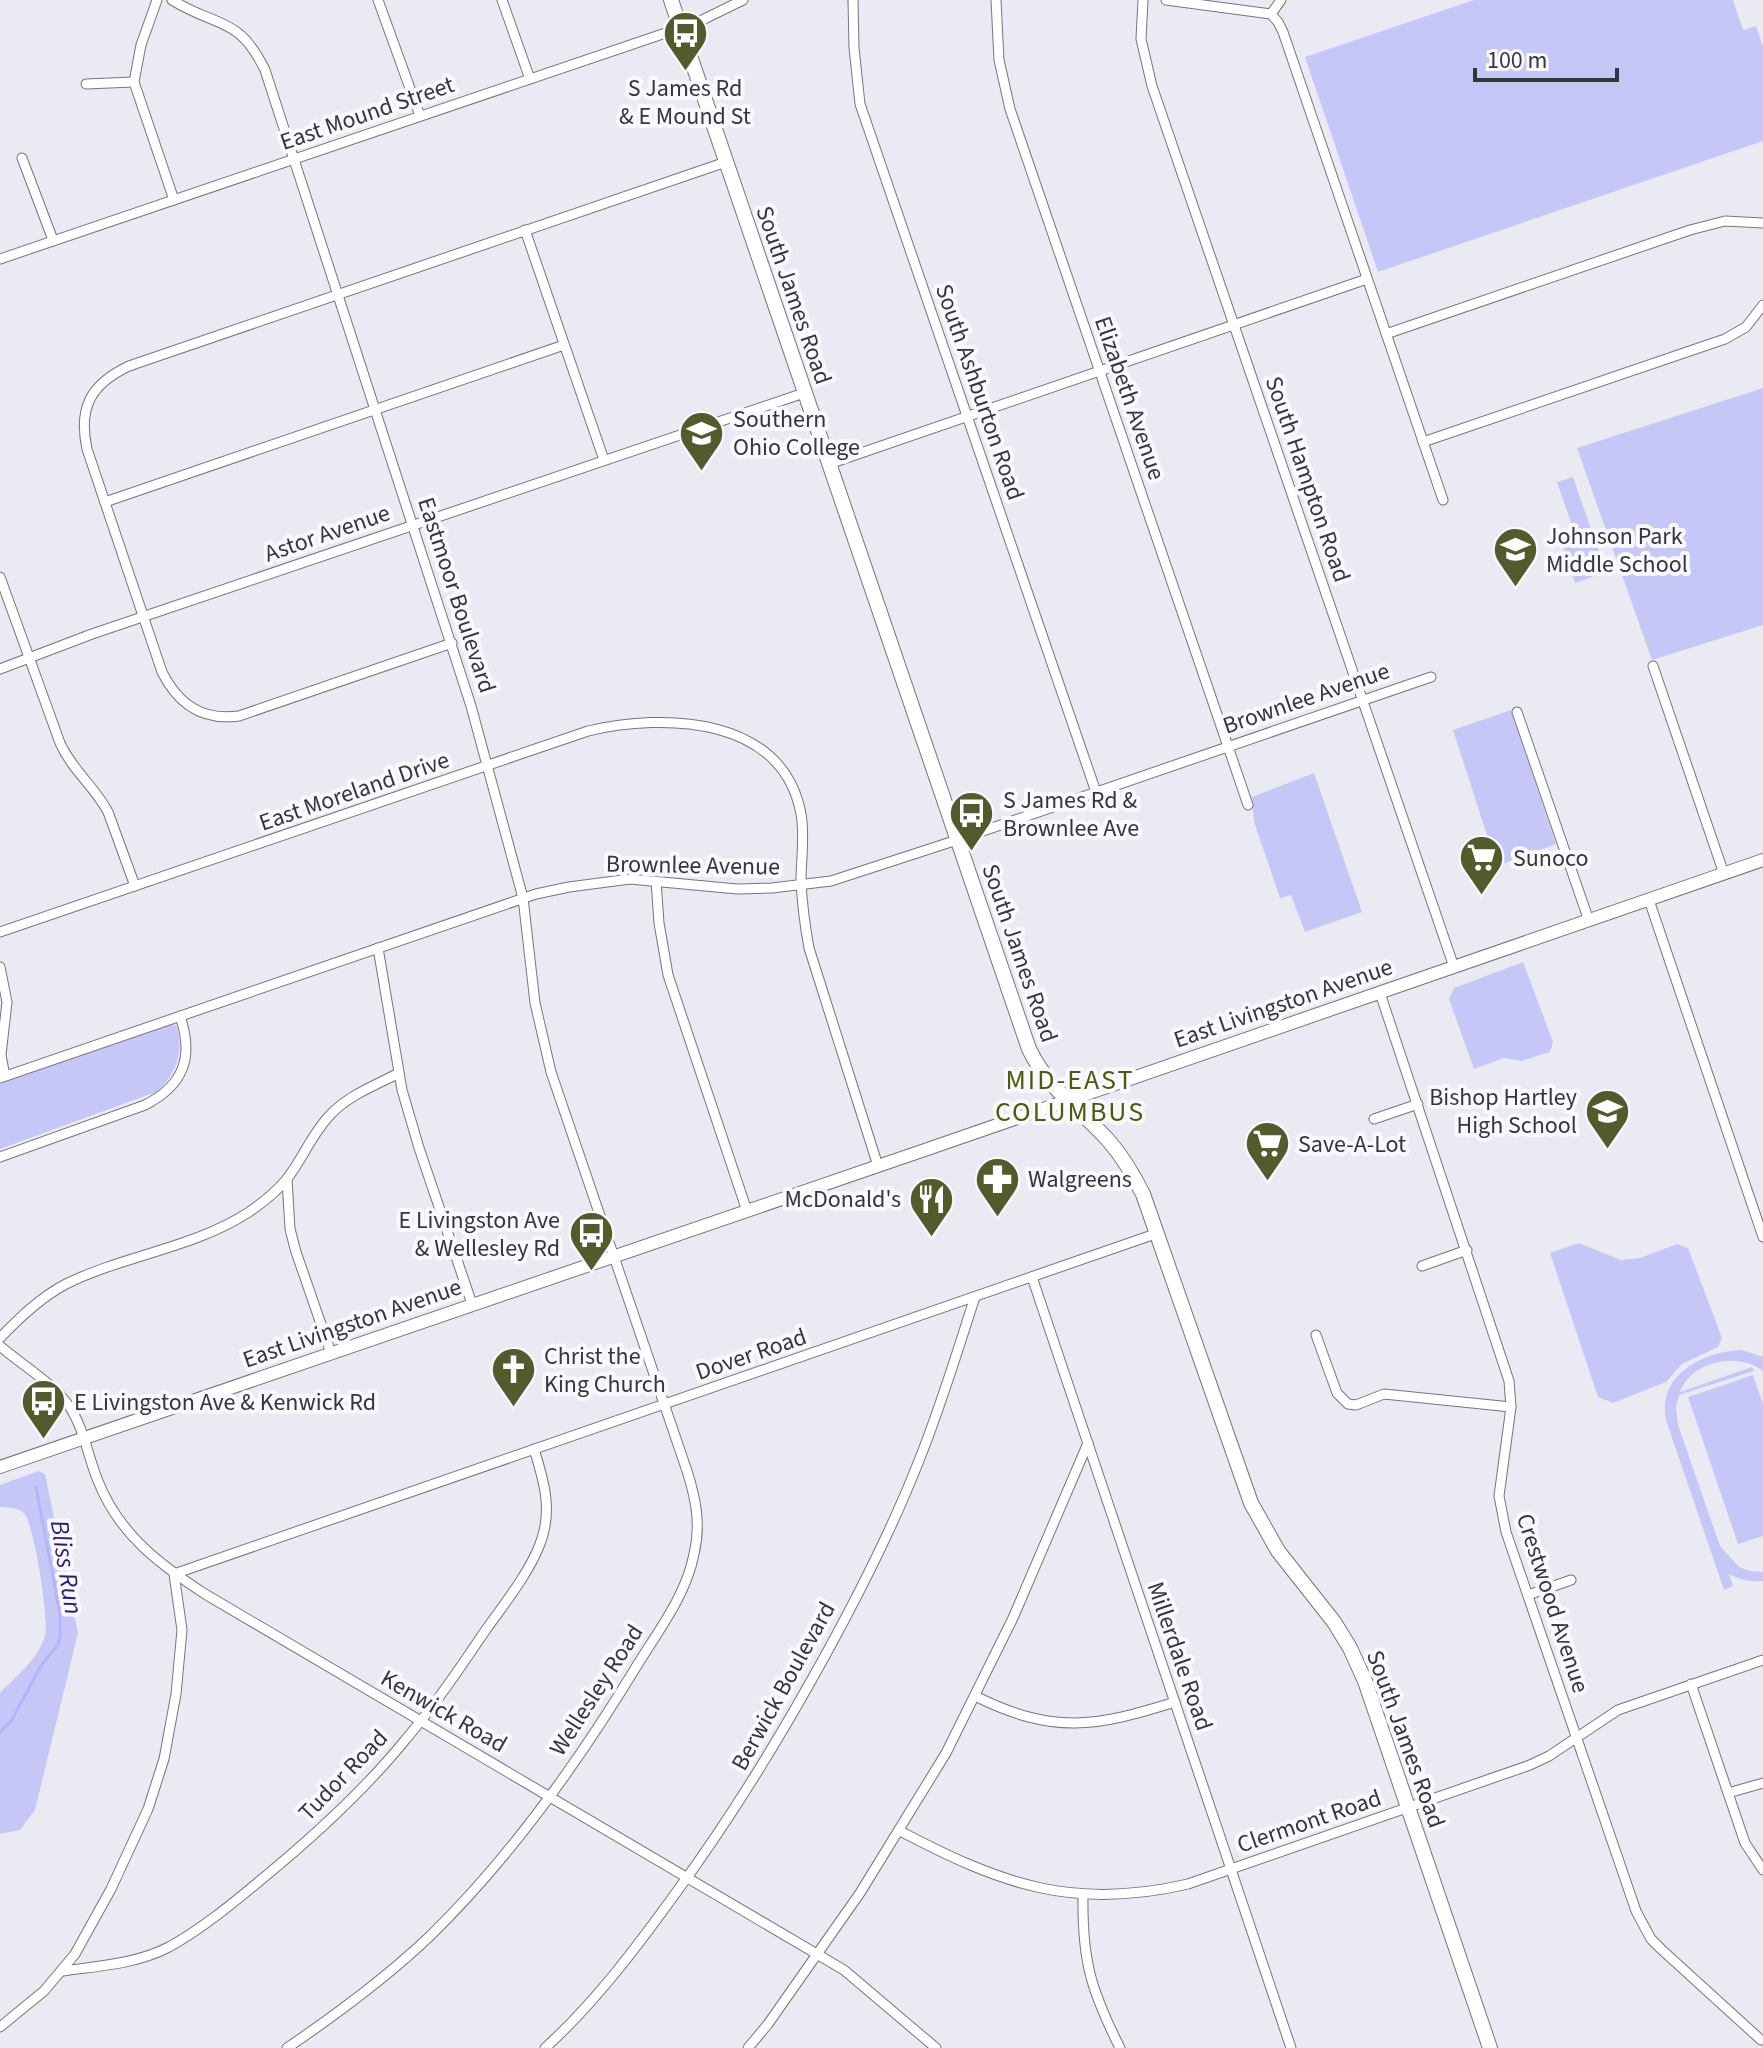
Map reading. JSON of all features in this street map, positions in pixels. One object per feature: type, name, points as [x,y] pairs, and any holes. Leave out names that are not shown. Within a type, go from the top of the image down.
[{"type":"main road","name":"South James Road","points":[[671,0],[1029,1049],[1048,1082],[1122,1157],[1143,1194],[1245,1490],[1272,1542],[1323,1607],[1350,1648],[1365,1681],[1490,2048]]},
{"type":"main road","name":"East Livingston Avenue","points":[[0,1467],[1069,1102],[1763,860]]},
{"type":"street","points":[[157,0],[141,45],[134,82],[174,200]]},
{"type":"street","name":"Eastmoor Boulevard","points":[[172,0],[218,20],[247,40],[265,70],[452,643],[523,898],[535,1003],[547,1058],[614,1255]]},
{"type":"street","points":[[378,0],[420,116]]},
{"type":"street","points":[[502,0],[530,79]]},
{"type":"street","name":"East Mound Street","points":[[0,259],[680,28],[743,0]]},
{"type":"street","name":"South Ashburton Road","points":[[853,0],[860,104],[1096,792]]},
{"type":"street","name":"Elizabeth Avenue","points":[[996,0],[999,60],[1010,109],[1248,805]]},
{"type":"street","name":"South Hampton Road","points":[[1143,0],[1141,39],[1145,63],[1454,967]]},
{"type":"street","points":[[1166,0],[1271,14],[1278,22],[1443,500]]},
{"type":"street","points":[[1271,14],[1281,0]]},
{"type":"street","points":[[86,84],[134,82]]},
{"type":"street","points":[[22,158],[53,240]]},
{"type":"street","points":[[452,643],[250,713],[227,717],[203,714],[185,704],[170,687],[87,449],[84,430],[86,411],[95,389],[122,369],[726,162]]},
{"type":"street","points":[[1386,334],[1690,230],[1725,221],[1763,223]]},
{"type":"street","points":[[525,230],[604,460]]},
{"type":"street","points":[[829,464],[1367,279]]},
{"type":"street","points":[[1423,442],[1725,339],[1746,327],[1763,305]]},
{"type":"street","points":[[105,502],[564,345]]},
{"type":"street","name":"Astor Avenue","points":[[0,669],[144,616],[804,393]]},
{"type":"street","points":[[0,577],[66,758],[108,812],[135,886]]},
{"type":"street","points":[[1653,666],[1724,874]]},
{"type":"street","name":"Brownlee Avenue","points":[[3,1077],[523,898],[569,887],[630,879],[737,889],[831,881],[1431,677]]},
{"type":"street","points":[[1517,712],[1589,921]]},
{"type":"street","name":"East Moreland Drive","points":[[0,932],[588,731],[616,724],[683,722],[726,731],[768,755],[790,783],[802,823],[801,885],[809,948],[878,1166]]},
{"type":"street","points":[[656,881],[668,975],[747,1211]]},
{"type":"street","points":[[1649,900],[1763,1237]]},
{"type":"street","points":[[378,948],[399,1073],[419,1148],[472,1304]]},
{"type":"street","points":[[0,967],[7,1002],[1,1055],[3,1077]]},
{"type":"street","name":"Crestwood Avenue","points":[[1380,993],[1503,1358],[1511,1407],[1499,1496],[1506,1532],[1636,1911],[1651,1939],[1760,2042]]},
{"type":"street","points":[[0,1157],[145,1105],[172,1088],[186,1059],[186,1041],[180,1016]]},
{"type":"street","points":[[0,1338],[35,1304],[65,1285],[230,1223],[271,1195],[287,1179],[333,1111],[399,1073]]},
{"type":"street","points":[[1374,1119],[1418,1104]]},
{"type":"street","points":[[287,1179],[293,1241],[331,1353]]},
{"type":"street","name":"Dover Road","points":[[174,1574],[1158,1233]]},
{"type":"street","points":[[1422,1266],[1467,1250]]},
{"type":"street","name":"Wellesley Road","points":[[287,2048],[343,2010],[430,1936],[512,1845],[609,1712],[674,1605],[694,1558],[698,1517],[694,1495],[614,1255]]},
{"type":"street","name":"Millerdale Road","points":[[1032,1277],[1291,2048]]},
{"type":"street","name":"Berwick Boulevard","points":[[545,2048],[641,1940],[757,1775],[876,1561],[920,1461],[975,1297]]},
{"type":"street","points":[[1316,1335],[1337,1393],[1348,1404],[1356,1405],[1384,1394],[1511,1407]]},
{"type":"street","name":"Kenwick Road","points":[[0,1346],[61,1396],[72,1411],[103,1494],[120,1522],[149,1555],[174,1574],[844,1970],[936,2048]]},
{"type":"street","points":[[748,2048],[818,1954],[900,1831],[975,1696],[1013,1618],[1088,1443]]},
{"type":"street","name":"Tudor Road","points":[[63,1971],[144,1957],[193,1932],[238,1900],[300,1848],[375,1773],[421,1721],[531,1562],[540,1543],[547,1502],[545,1481],[534,1449]]},
{"type":"street","points":[[0,2027],[25,2008],[63,1971],[90,1930],[148,1809],[172,1721],[182,1630],[174,1574]]},
{"type":"street","points":[[1528,1595],[1571,1580]]},
{"type":"street","name":"Clermont Road","points":[[900,1831],[1002,1879],[1043,1890],[1083,1895],[1157,1891],[1231,1869],[1530,1765],[1618,1710],[1763,1660]]},
{"type":"street","points":[[1691,1684],[1745,1843],[1763,1870]]},
{"type":"street","points":[[975,1696],[1006,1712],[1066,1725],[1126,1717],[1175,1702]]},
{"type":"street","points":[[1728,1793],[1763,1783]]},
{"type":"street","points":[[1083,1895],[1088,1974],[1120,2048]]},
{"type":"shaded area","points":[[1474,0],[1733,0],[1743,30],[1756,26],[1763,47],[1763,141],[1378,272],[1305,57]]},
{"type":"shaded area","points":[[1763,388],[1763,625],[1652,660],[1577,448]]},
{"type":"shaded area","points":[[1573,477],[1606,572],[1575,583],[1562,544],[1572,541],[1571,536],[1575,534],[1557,482]]},
{"type":"shaded area","points":[[1511,710],[1556,844],[1497,866],[1453,730]]},
{"type":"shaded area","points":[[1314,773],[1362,912],[1305,932],[1291,895],[1280,898],[1254,822],[1252,797]]},
{"type":"shaded area","points":[[1523,962],[1553,1042],[1550,1052],[1522,1061],[1504,1058],[1474,1069],[1449,999],[1454,988]]},
{"type":"shaded area","points":[[176,1025],[179,1035],[177,1062],[169,1078],[156,1092],[0,1149],[0,1084]]},
{"type":"shaded area","points":[[1579,1243],[1621,1260],[1640,1258],[1677,1244],[1688,1248],[1722,1338],[1718,1347],[1682,1364],[1666,1382],[1613,1403],[1598,1397],[1550,1253]]},
{"type":"shaded area","points":[[1742,1350],[1763,1357],[1763,1371],[1741,1361],[1716,1362],[1705,1366],[1686,1381],[1680,1392],[1752,1367],[1754,1371],[1679,1395],[1676,1407],[1678,1425],[1720,1546],[1739,1567],[1763,1572],[1763,1581],[1745,1580],[1729,1574],[1733,1586],[1724,1590],[1667,1423],[1665,1406],[1668,1392],[1685,1369],[1712,1355]]},
{"type":"shaded area","points":[[1753,1375],[1763,1404],[1763,1536],[1738,1544],[1688,1397]]},
{"type":"shaded area","points":[[39,1471],[45,1474],[78,1633],[35,1810],[20,1830],[0,1834],[0,1693],[38,1652],[46,1626],[40,1572],[28,1521],[19,1510],[0,1507],[0,1485]]},
{"type":"waterway","name":"Bliss Run","points":[[0,1732],[11,1721],[60,1637],[60,1614],[36,1487]]},
{"type":"place","name":"S James Rd & E Mound St","points":[[685,73]]},
{"type":"place","name":"Southern Ohio College","points":[[702,472]]},
{"type":"place","name":"Johnson Park Middle School","points":[[1515,589]]},
{"type":"place","name":"S James Rd & Brownlee Ave","points":[[972,853]]},
{"type":"place","name":"Sunoco","points":[[1482,897]]},
{"type":"place","name":"Bishop Hartley High School","points":[[1608,1150]]},
{"type":"place","name":"Save-A-Lot","points":[[1267,1183]]},
{"type":"place","name":"Walgreens","points":[[997,1218]]},
{"type":"place","name":"McDonald's","points":[[932,1238]]},
{"type":"place","name":"E Livingston Ave & Wellesley Rd","points":[[591,1273]]},
{"type":"place","name":"Christ the King Church","points":[[513,1409]]},
{"type":"place","name":"E Livingston Ave & Kenwick Rd","points":[[43,1441]]},
{"type":"district","name":"MID-EAST COLUMBUS","points":[[1070,1095]]}]
